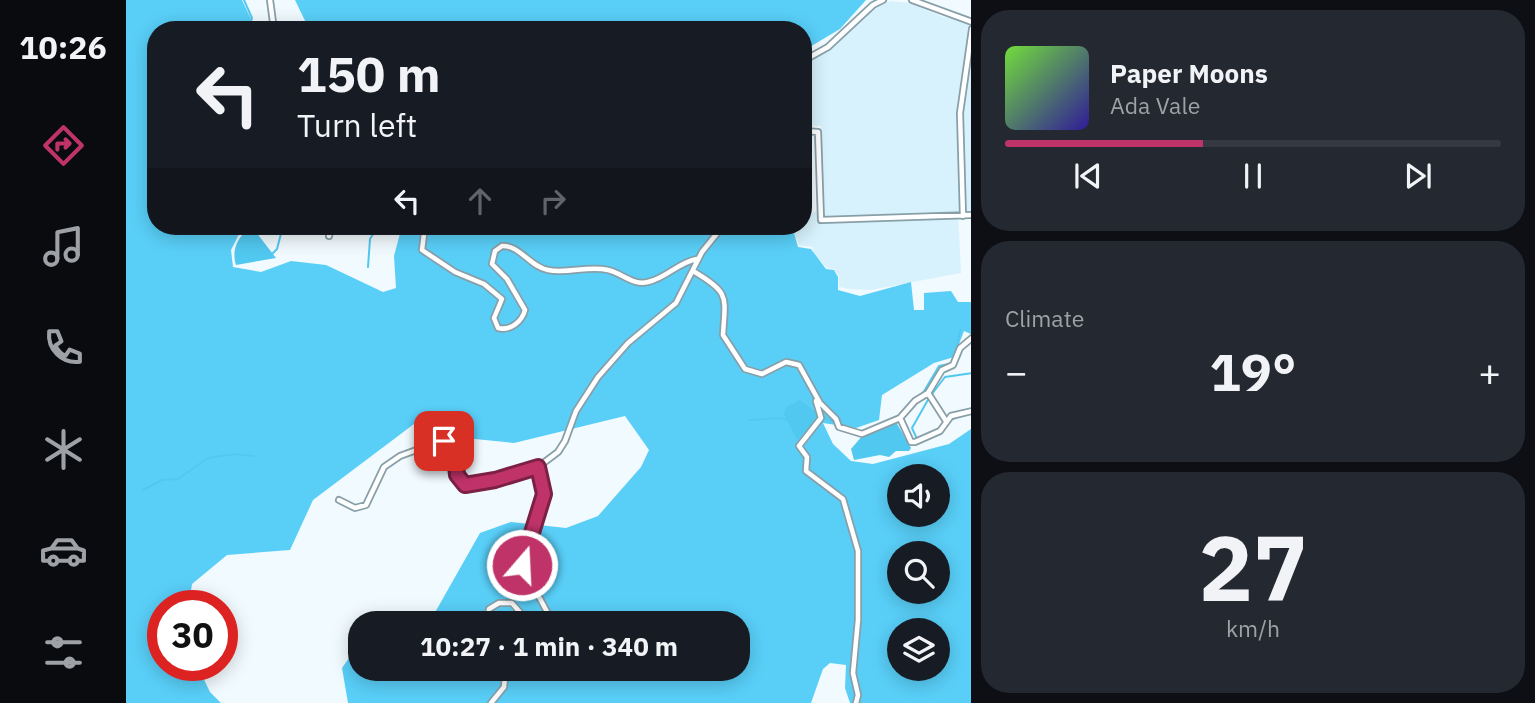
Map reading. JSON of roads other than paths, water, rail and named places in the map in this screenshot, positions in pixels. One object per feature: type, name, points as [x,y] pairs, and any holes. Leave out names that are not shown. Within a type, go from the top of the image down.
[{"type":"street","points":[[270,0],[273,21]]},
{"type":"street","points":[[812,56],[828,47],[873,5],[883,0]]},
{"type":"street","points":[[912,0],[971,22]]},
{"type":"street","points":[[963,216],[960,113],[971,29]]},
{"type":"street","points":[[812,132],[818,132],[821,220],[971,215]]},
{"type":"street","points":[[424,235],[422,250],[455,272],[484,284],[502,299],[494,318],[498,328],[503,329],[517,322],[524,310],[507,279],[492,264],[495,251],[502,246],[512,248],[537,267],[547,270],[604,269],[640,283],[649,282],[687,261],[698,259]]},
{"type":"street","points":[[339,500],[355,509],[366,505],[384,467],[400,456],[441,441],[454,446],[457,475],[465,485],[484,483],[538,467],[558,452],[582,399],[614,357],[676,303],[698,259],[716,235]]},
{"type":"street","points":[[693,271],[723,296],[727,306],[723,335],[746,369],[762,374],[786,362],[793,362],[803,371],[813,392],[821,416],[799,446],[807,457],[806,471],[843,499],[858,551],[858,620],[853,673],[858,695],[856,703]]},
{"type":"street","points":[[813,392],[839,425],[862,434],[900,418],[915,401],[928,393],[942,370],[956,362],[963,343],[971,338]]},
{"type":"street","points":[[928,393],[946,421]]},
{"type":"street","points":[[900,418],[911,442],[937,433],[946,421],[958,413],[971,411]]},
{"type":"street","points":[[538,467],[544,494],[522,565],[547,611]]},
{"type":"street","points":[[489,611],[503,602],[512,603],[518,611]]},
{"type":"street","points":[[491,703],[504,687],[505,681]]},
{"type":"waterway","points":[[244,0],[251,21]]},
{"type":"waterway","points":[[272,254],[277,249],[281,235]]},
{"type":"waterway","points":[[368,267],[372,235]]},
{"type":"waterway","points":[[956,354],[960,330]]},
{"type":"waterway","points":[[910,404],[923,393],[939,366],[949,364]]},
{"type":"waterway","points":[[932,394],[945,377],[971,373]]},
{"type":"waterway","points":[[917,439],[912,428],[929,398]]},
{"type":"waterway","points":[[822,416],[835,423]]},
{"type":"waterway","points":[[950,420],[961,416]]},
{"type":"waterway","points":[[749,420],[788,420]]},
{"type":"waterway","points":[[143,490],[162,480],[178,479],[208,458],[235,454],[254,456]]}]
